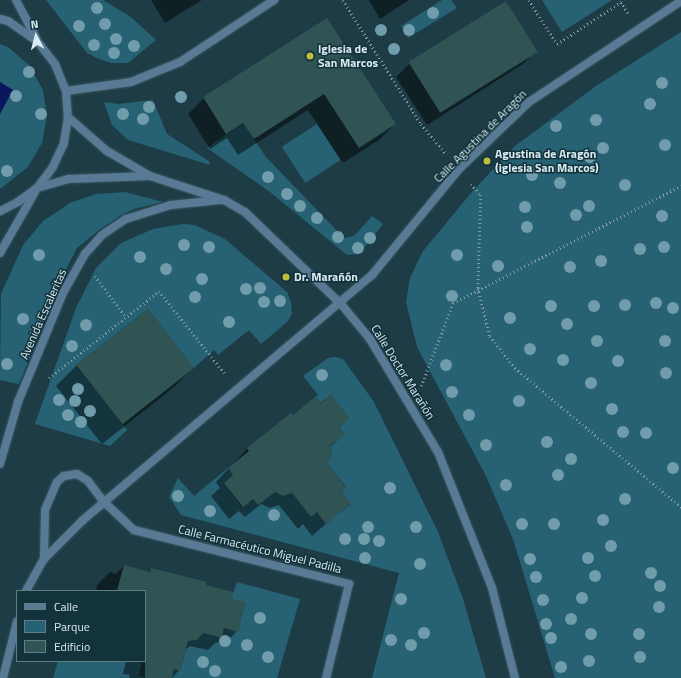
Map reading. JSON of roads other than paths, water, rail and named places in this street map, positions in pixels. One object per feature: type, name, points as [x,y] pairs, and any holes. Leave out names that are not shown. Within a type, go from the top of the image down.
[{"type":"street","points":[[0,253],[37,188],[54,167],[64,143],[68,117],[66,91],[55,64],[37,41],[16,0]]},
{"type":"street","points":[[66,91],[131,82],[180,62],[274,0]]},
{"type":"street","name":"Calle Agustina de Aragón","points":[[341,304],[372,275],[432,200],[459,169],[529,102],[681,1]]},
{"type":"street","points":[[0,19],[8,21],[37,41]]},
{"type":"street","name":"Calle Doctor Marañón","points":[[68,117],[107,151],[150,176],[224,200],[245,212],[341,304],[370,339],[438,452],[468,524],[492,588],[515,678]]},
{"type":"street","name":"Calle Doctor Marañón","points":[[37,188],[69,180],[150,176]]},
{"type":"street","points":[[0,211],[18,202],[37,188]]},
{"type":"street","name":"Avenida Escaleritas","points":[[0,464],[21,395],[63,292],[82,259],[102,235],[126,219],[171,205],[224,200]]},
{"type":"street","points":[[27,590],[44,559],[104,502],[324,315],[341,304]]},
{"type":"street","points":[[44,559],[45,510],[57,482],[64,476],[77,474],[88,481],[104,502]]},
{"type":"street","name":"Calle Farmacéutico Miguel Padilla","points":[[104,502],[134,530],[350,584],[326,678]]},
{"type":"street","points":[[3,678],[16,626]]},
{"type":"place","name":"Iglesia de San Marcos","points":[[310,56]]},
{"type":"place","name":"Agustina de Aragón (iglesia San Marcos)","points":[[487,161]]},
{"type":"place","name":"Dr. Marañón","points":[[286,277]]}]
